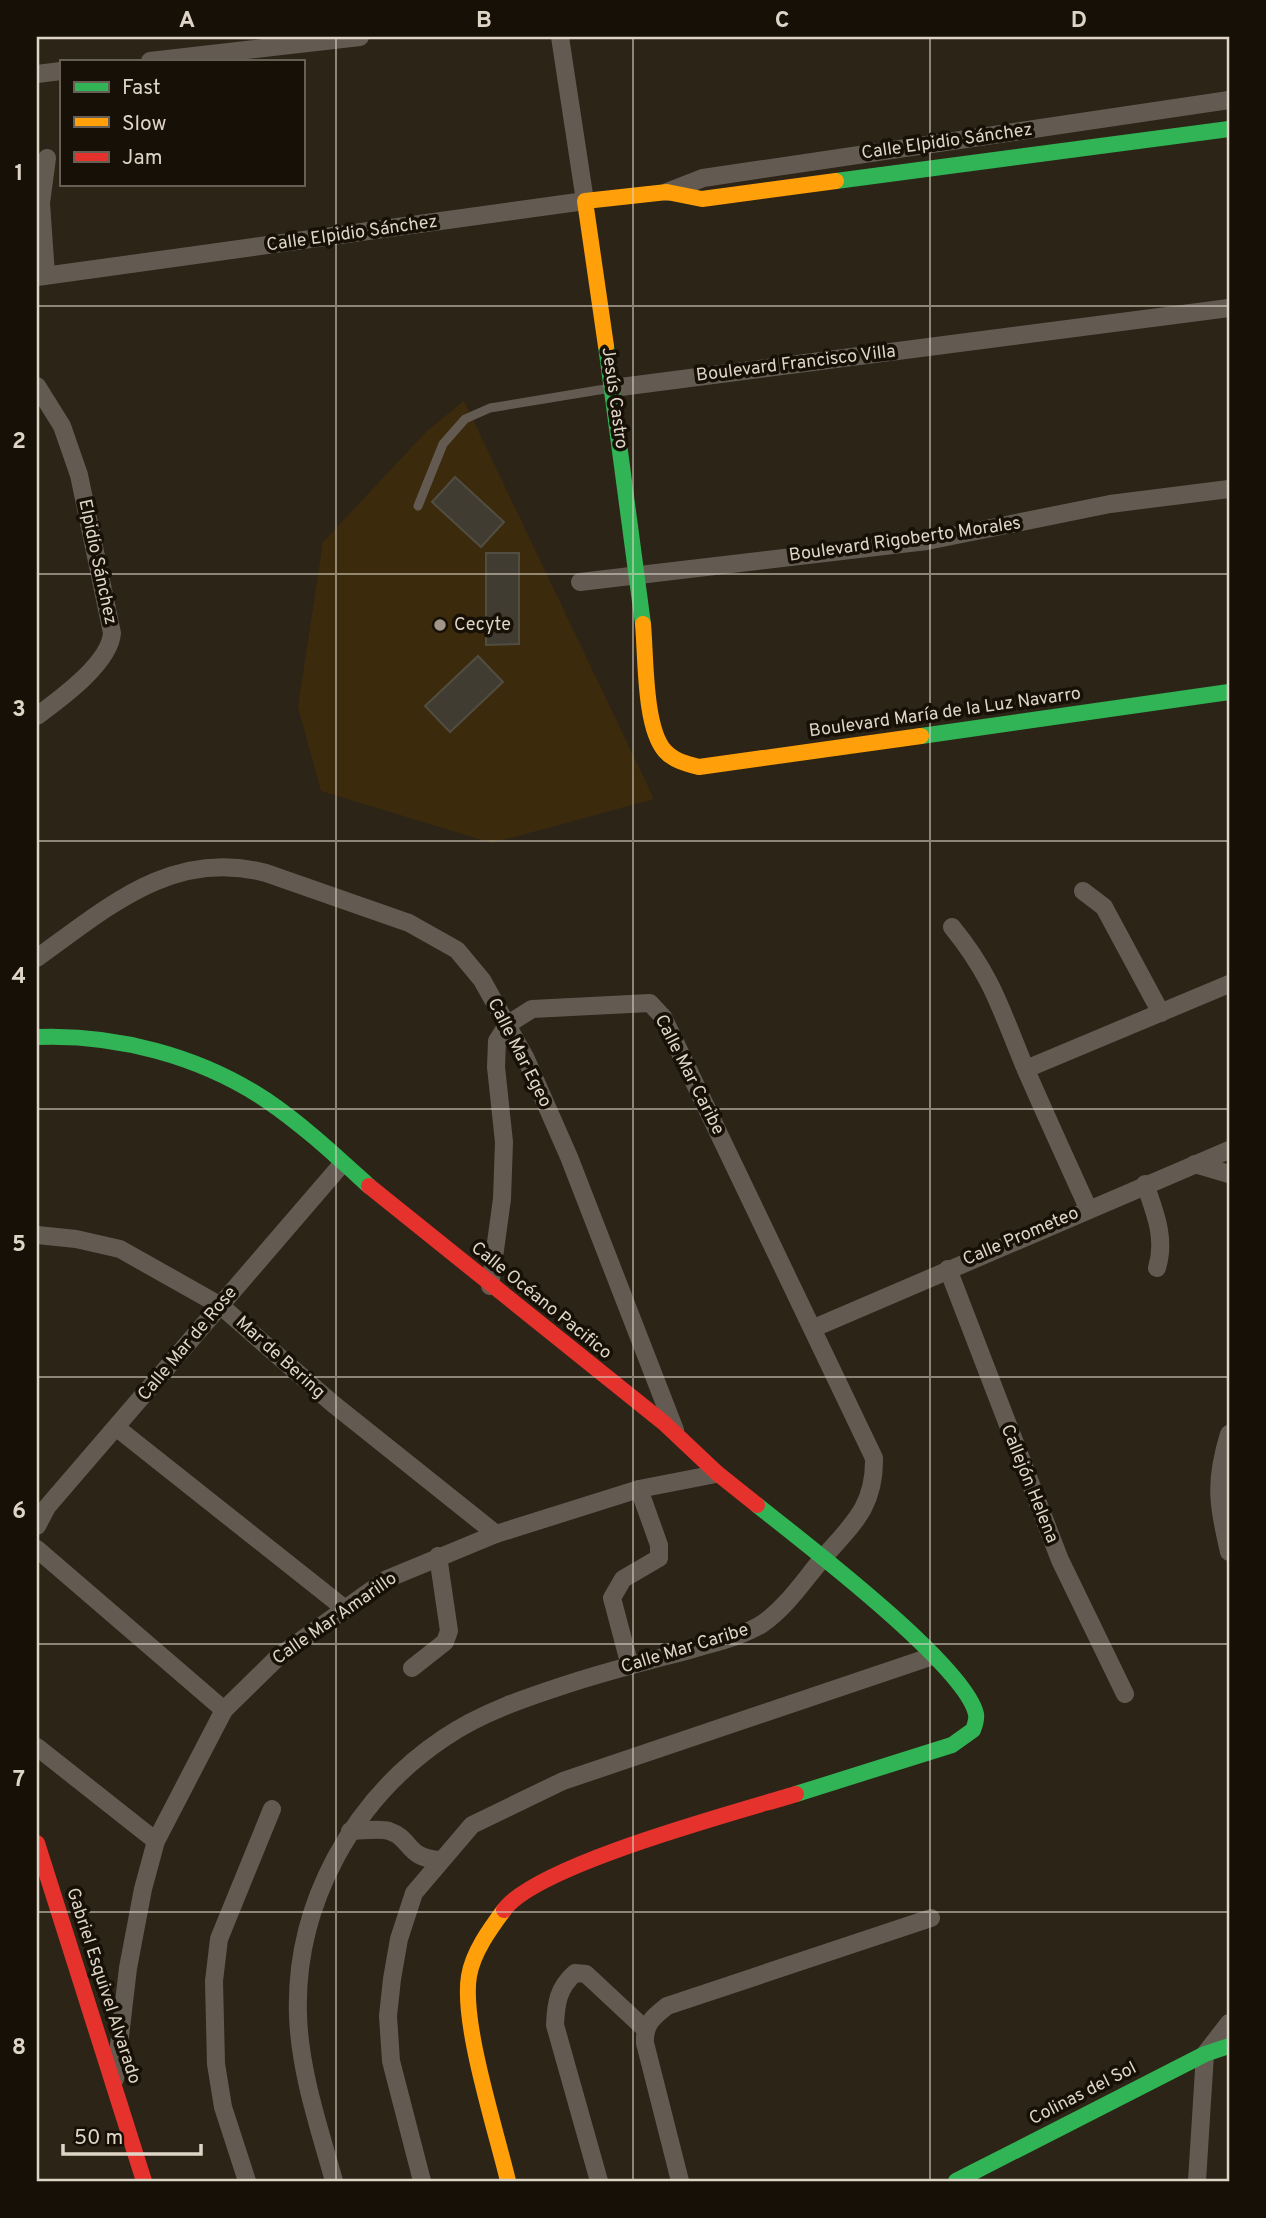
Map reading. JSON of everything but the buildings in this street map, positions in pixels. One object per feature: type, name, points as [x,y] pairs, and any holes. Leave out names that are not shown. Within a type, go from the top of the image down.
[{"type":"street","points":[[159,60],[360,37]]},
{"type":"street","name":"Jesús Castro","points":[[560,37],[639,574],[653,730],[668,757]]},
{"type":"street","points":[[37,74],[60,71]]},
{"type":"street","name":"Calle Elpidio Sánchez","points":[[42,276],[667,192],[703,178],[1229,100]]},
{"type":"street","name":"Calle Elpidio Sánchez","points":[[667,192],[702,199],[1229,129]]},
{"type":"street","points":[[42,276],[41,233],[47,158]]},
{"type":"street","name":"Boulevard Francisco Villa","points":[[613,388],[1229,308]]},
{"type":"street","name":"Elpidio Sánchez","points":[[37,386],[62,426],[79,475],[112,633],[111,644],[99,663],[37,716]]},
{"type":"street","name":"Boulevard Rigoberto Morales","points":[[580,582],[926,541],[1110,504],[1229,489]]},
{"type":"street","name":"Boulevard María de la Luz Navarro","points":[[668,757],[699,767],[1229,692]]},
{"type":"street","name":"Calle Mar Egeo","points":[[37,957],[149,882],[180,872],[246,868],[409,923],[457,950],[482,980],[508,1024],[569,1157],[677,1435]]},
{"type":"street","points":[[1083,891],[1104,907],[1161,1013]]},
{"type":"street","points":[[952,927],[978,959],[999,998],[1026,1069],[1088,1208]]},
{"type":"street","points":[[1026,1069],[1229,984]]},
{"type":"street","name":"Calle Mar Caribe","points":[[334,2181],[303,2065],[298,2017],[299,1975],[310,1922],[326,1875],[350,1831],[370,1804],[444,1738],[490,1713],[571,1683],[748,1632],[765,1622],[794,1594],[853,1526],[866,1504],[874,1482],[874,1458],[663,1017],[650,1003],[532,1009],[508,1024]]},
{"type":"street","points":[[490,1286],[502,1199],[504,1142],[496,1067],[497,1041],[508,1024]]},
{"type":"street","name":"Calle Océano Pacifico","points":[[37,1037],[71,1034],[111,1039],[181,1060],[246,1088],[294,1121],[490,1286],[677,1435],[716,1474],[824,1558],[933,1656],[970,1695],[976,1712],[976,1726],[969,1736],[952,1745],[645,1841],[544,1880],[508,1904],[486,1935],[469,1974],[467,2009],[509,2181]]},
{"type":"street","name":"Calle Prometeo","points":[[814,1328],[1088,1208],[1229,1150]]},
{"type":"street","name":"Calle Mar de Rose","points":[[37,1526],[47,1507],[342,1164]]},
{"type":"street","points":[[1195,1164],[1229,1174]]},
{"type":"street","points":[[1145,1184],[1161,1231],[1163,1250],[1157,1268]]},
{"type":"street","name":"Mar de Bering","points":[[37,1235],[76,1239],[120,1249],[221,1306],[332,1404],[496,1534]]},
{"type":"street","name":"Callejón Helena","points":[[948,1269],[1060,1559],[1125,1694]]},
{"type":"street","points":[[117,1428],[344,1608]]},
{"type":"street","points":[[1229,1434],[1218,1469],[1218,1503],[1229,1552]]},
{"type":"street","name":"Calle Mar Amarillo","points":[[115,2083],[128,1968],[143,1889],[156,1841],[224,1710],[279,1656],[387,1578],[496,1534],[639,1489],[716,1474]]},
{"type":"street","points":[[630,1666],[612,1598],[622,1579],[659,1558],[659,1545],[639,1489]]},
{"type":"street","points":[[37,1549],[224,1710]]},
{"type":"street","points":[[412,1668],[445,1642],[449,1632],[438,1556]]},
{"type":"street","points":[[422,2181],[391,2061],[388,2017],[399,1939],[414,1893],[472,1825],[563,1781],[933,1656]]},
{"type":"street","points":[[37,1747],[156,1841]]},
{"type":"street","points":[[247,2181],[223,2107],[216,2064],[214,1981],[219,1939],[272,1809]]},
{"type":"street","points":[[350,1831],[389,1831],[402,1839],[413,1853],[424,1859],[440,1860]]},
{"type":"street","name":"Gabriel Esquivel Alvarado","points":[[37,1843],[144,2181]]},
{"type":"street","points":[[680,2181],[645,2043],[645,2029],[667,2006],[931,1918]]},
{"type":"street","points":[[599,2181],[555,2025],[556,2001],[564,1983],[575,1973],[586,1974],[645,2029]]},
{"type":"street","points":[[1197,2181],[1205,2054],[1229,2023]]},
{"type":"street","name":"Colinas del Sol","points":[[956,2181],[1205,2054],[1229,2046]]},
{"type":"lane","name":"Boulevard Francisco Villa","points":[[418,506],[443,444],[465,419],[490,408],[613,388]]},
{"type":"shaded area","name":"Cecyte","points":[[464,401],[654,799],[492,843],[321,791],[298,707],[323,542],[427,431]]},
{"type":"traffic: fast","points":[[836,181],[1229,129]]},
{"type":"traffic: fast","points":[[606,346],[643,624]]},
{"type":"traffic: fast","points":[[921,736],[1229,692]]},
{"type":"traffic: fast","points":[[37,1037],[97,1039],[127,1044],[185,1060],[213,1071],[280,1110],[369,1186]]},
{"type":"traffic: fast","points":[[757,1505],[843,1574],[914,1636],[965,1692],[976,1714],[973,1730],[952,1745],[796,1794]]},
{"type":"traffic: fast","points":[[956,2181],[1205,2054],[1229,2046]]},
{"type":"traffic: slow","points":[[606,346],[585,201],[667,192],[702,199],[836,181]]},
{"type":"traffic: slow","points":[[643,624],[647,691],[653,726],[665,751],[681,762],[699,767],[921,736]]},
{"type":"traffic: slow","points":[[504,1910],[474,1958],[469,1976],[468,1996],[475,2048],[508,2181]]},
{"type":"traffic: jam","points":[[369,1186],[664,1423],[717,1473],[757,1505]]},
{"type":"traffic: jam","points":[[504,1910],[523,1893],[555,1875],[595,1858],[796,1794]]},
{"type":"traffic: jam","points":[[37,1843],[144,2181]]},
{"type":"place","name":"Cecyte","points":[[440,625]]}]
